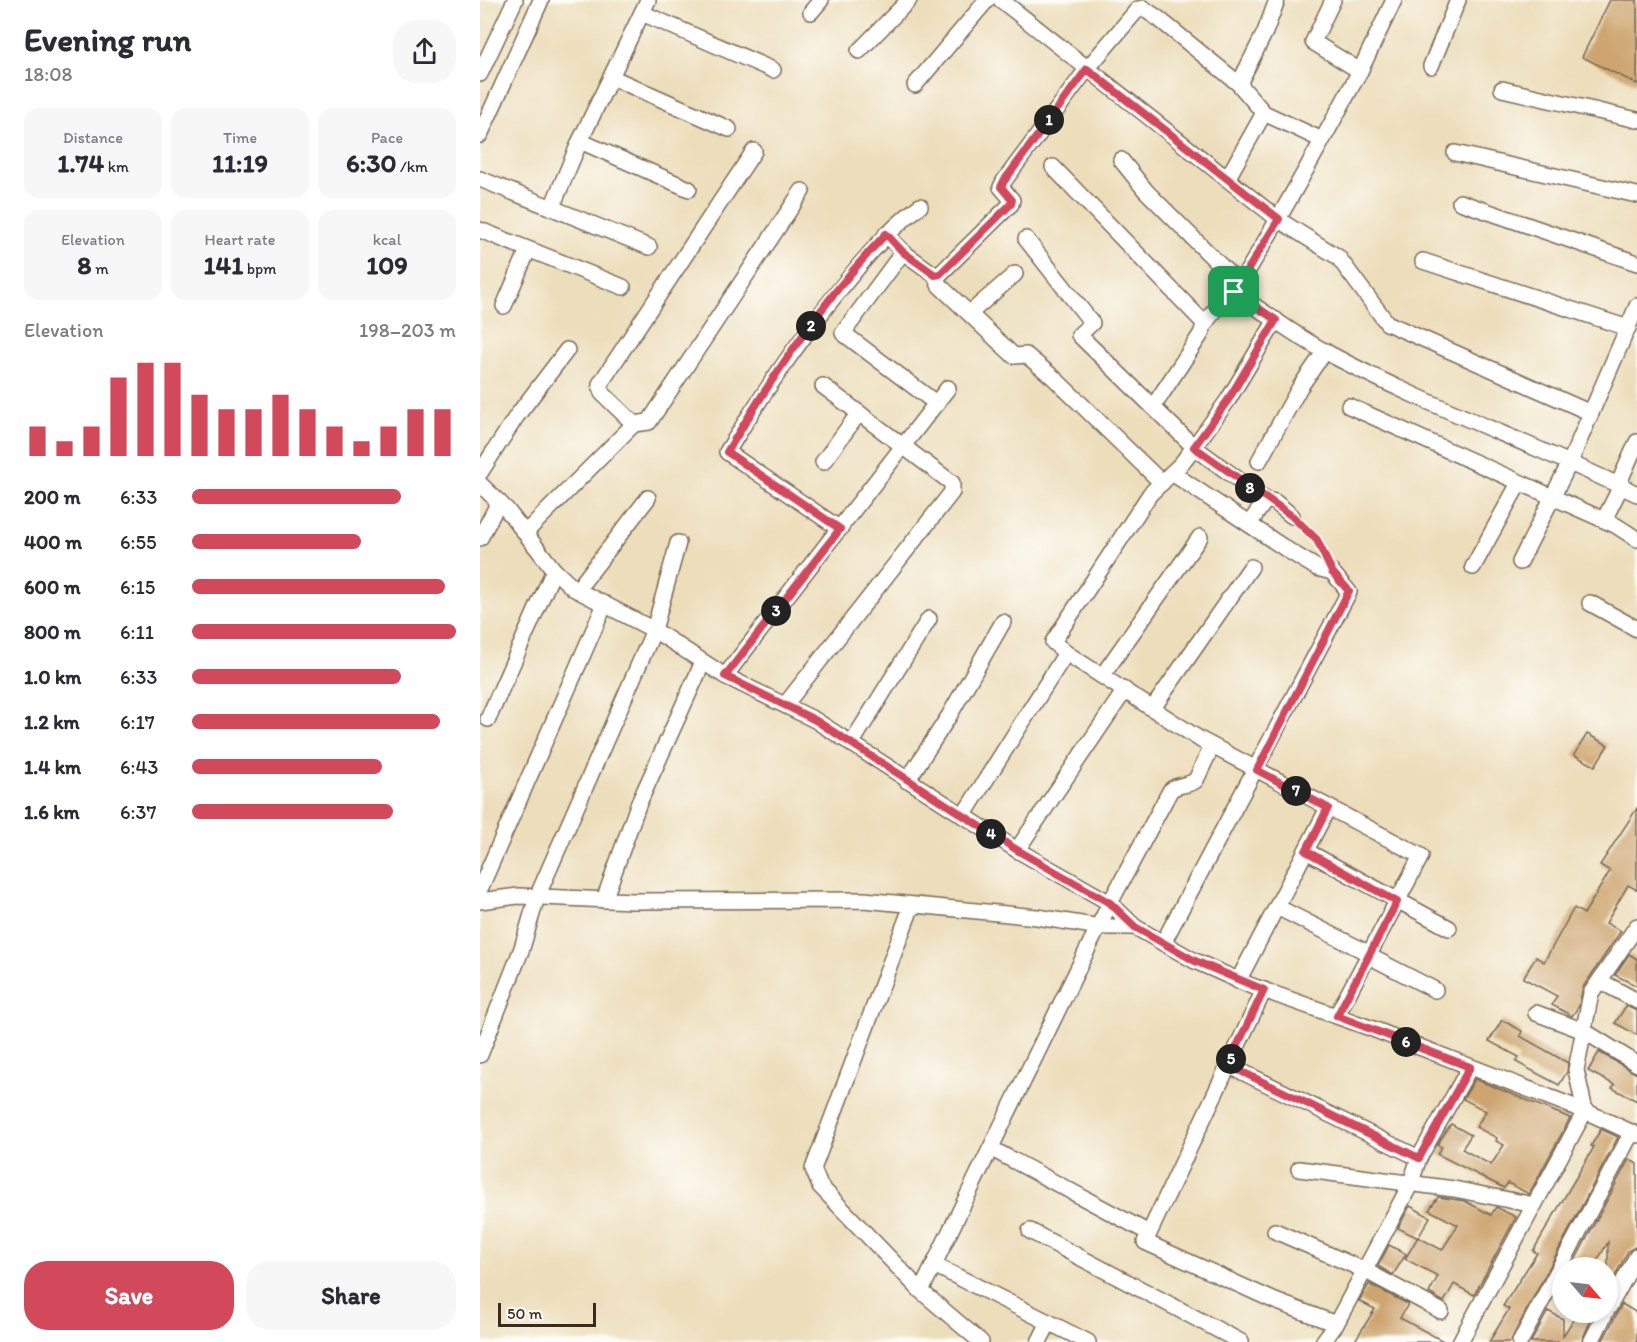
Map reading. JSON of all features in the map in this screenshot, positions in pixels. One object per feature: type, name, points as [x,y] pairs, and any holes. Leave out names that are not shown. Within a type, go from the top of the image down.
[{"type":"street","points":[[480,74],[515,0]]},
{"type":"street","points":[[480,135],[541,0]]},
{"type":"street","points":[[859,51],[909,0]]},
{"type":"street","points":[[915,85],[987,0]]},
{"type":"street","points":[[1001,0],[1279,219],[1338,257],[1387,323],[1591,413]]},
{"type":"street","points":[[1239,84],[1277,0]]},
{"type":"street","points":[[1334,0],[1313,42],[1360,71]]},
{"type":"street","points":[[1153,407],[1200,334],[1204,323],[1234,292],[1279,219],[1360,71],[1394,0]]},
{"type":"street","points":[[1431,66],[1458,0]]},
{"type":"street","points":[[552,207],[580,141],[645,6],[773,70]]},
{"type":"street","points":[[935,275],[940,274],[1011,204],[1012,200],[1001,187],[1004,181],[1087,69],[1130,17],[1143,8],[1159,18],[1239,84],[1264,113],[1322,140]]},
{"type":"street","points":[[611,78],[729,129]]},
{"type":"street","points":[[1502,89],[1637,120]]},
{"type":"street","points":[[1227,179],[1264,113]]},
{"type":"street","points":[[580,141],[689,189]]},
{"type":"street","points":[[634,424],[602,393],[600,384],[754,151]]},
{"type":"street","points":[[1455,153],[1637,195]]},
{"type":"street","points":[[1121,160],[1146,190],[1232,277],[1234,292],[1276,320],[1324,351],[1410,393],[1570,462],[1637,494]]},
{"type":"street","points":[[1053,167],[1204,323]]},
{"type":"street","points":[[480,179],[649,247]]},
{"type":"street","points":[[525,532],[634,424],[649,423],[802,191]]},
{"type":"street","points":[[1460,202],[1637,263]]},
{"type":"street","points":[[840,529],[727,452],[796,346],[866,255],[886,234],[920,206]]},
{"type":"street","points":[[480,230],[623,287]]},
{"type":"street","points":[[886,234],[903,252],[935,275],[939,285],[1014,356],[1026,355],[1167,478],[1249,524],[1317,568],[1332,572],[1349,591],[1257,770],[1162,942]]},
{"type":"street","points":[[1026,239],[1092,323],[1079,335],[1194,447],[1266,500],[1275,502],[1292,516]]},
{"type":"street","points":[[504,306],[528,250]]},
{"type":"street","points":[[903,252],[843,333],[937,404]]},
{"type":"street","points":[[1423,261],[1628,328]]},
{"type":"street","points":[[969,313],[1015,274]]},
{"type":"street","points":[[1520,562],[1570,462],[1637,306]]},
{"type":"street","points":[[1276,320],[1228,400],[1194,447],[1150,494],[1053,642],[1066,653],[1212,746],[1422,856],[1337,1016]]},
{"type":"street","points":[[480,473],[516,417],[567,350]]},
{"type":"street","points":[[1259,461],[1300,387],[1324,351]]},
{"type":"street","points":[[785,705],[952,492],[952,483],[823,386]]},
{"type":"street","points":[[725,676],[948,388]]},
{"type":"street","points":[[1349,406],[1604,520],[1637,539]]},
{"type":"street","points":[[823,462],[860,413]]},
{"type":"street","points":[[1604,520],[1637,442]]},
{"type":"street","points":[[1473,567],[1519,483]]},
{"type":"street","points":[[480,484],[525,532],[554,570],[577,590],[654,630],[725,676],[815,720],[1017,850],[1110,903],[1135,927],[1238,981],[1337,1016],[1585,1111],[1634,1133],[1572,1257]]},
{"type":"street","points":[[577,590],[648,498]]},
{"type":"street","points":[[1249,524],[1266,500]]},
{"type":"street","points":[[480,538],[499,502]]},
{"type":"street","points":[[1102,676],[1200,537]]},
{"type":"street","points":[[480,1055],[522,948],[537,897],[654,630],[678,543]]},
{"type":"street","points":[[1153,708],[1251,567]]},
{"type":"street","points":[[488,719],[554,570]]},
{"type":"street","points":[[1590,603],[1637,629]]},
{"type":"street","points":[[480,889],[605,604]]},
{"type":"street","points":[[850,744],[930,619]]},
{"type":"street","points":[[907,781],[949,716],[1003,622]]},
{"type":"street","points":[[963,816],[1066,653]]},
{"type":"street","points":[[604,900],[638,805],[703,662]]},
{"type":"street","points":[[1017,850],[1125,690]]},
{"type":"street","points":[[921,1291],[1110,903],[1170,791],[1178,785],[1192,783],[1196,780],[1212,746]]},
{"type":"street","points":[[1238,981],[1328,808]]},
{"type":"street","points":[[1306,851],[1449,928]]},
{"type":"street","points":[[480,901],[537,897],[604,900],[864,900],[1037,917],[1100,927],[1135,927]]},
{"type":"street","points":[[912,905],[813,1169],[820,1186],[921,1291],[981,1342]]},
{"type":"street","points":[[1277,907],[1435,990]]},
{"type":"street","points":[[1460,1342],[1585,1111],[1576,1070],[1591,993],[1637,926]]},
{"type":"street","points":[[1600,981],[1637,1001]]},
{"type":"street","points":[[1264,990],[1145,1242],[1275,1301],[1336,1324]]},
{"type":"street","points":[[1536,1013],[1584,1032],[1637,1064]]},
{"type":"street","points":[[1228,1065],[1419,1158]]},
{"type":"street","points":[[1323,1342],[1336,1324],[1410,1185],[1419,1158],[1470,1067]]},
{"type":"street","points":[[992,1149],[1149,1233]]},
{"type":"street","points":[[1299,1169],[1454,1189],[1534,1205]]},
{"type":"street","points":[[1030,1231],[1241,1342]]},
{"type":"street","points":[[1275,1232],[1364,1270],[1441,1311]]},
{"type":"street","points":[[1618,1290],[1637,1256]]},
{"type":"street","points":[[934,1264],[1088,1342]]},
{"type":"street","points":[[1520,1342],[1552,1294]]},
{"type":"street","points":[[1039,1342],[1049,1322]]},
{"type":"street","points":[[1590,1342],[1600,1323]]},
{"type":"path","points":[[1292,516],[1317,540],[1332,572]]},
{"type":"building","points":[[1610,0],[1637,0],[1637,84],[1582,57]]},
{"type":"building","points":[[1587,734],[1608,745],[1595,766],[1574,755]]},
{"type":"building","points":[[1637,808],[1637,890],[1628,885],[1606,923],[1621,931],[1583,987],[1579,1006],[1572,1016],[1552,1005],[1557,996],[1523,978],[1536,957],[1544,962],[1574,908],[1584,914],[1610,871],[1600,865]]},
{"type":"building","points":[[1629,954],[1637,959],[1637,986],[1615,975]]},
{"type":"building","points":[[1626,1006],[1637,1011],[1637,1035],[1615,1023]]},
{"type":"building","points":[[1502,1020],[1522,1031],[1520,1036],[1568,1063],[1567,1072],[1559,1085],[1516,1062],[1519,1057],[1489,1041]]},
{"type":"building","points":[[1599,1052],[1637,1074],[1637,1101],[1612,1088],[1615,1085],[1588,1071]]},
{"type":"building","points":[[1475,1079],[1570,1118],[1529,1194],[1508,1183],[1504,1188],[1437,1154],[1442,1147],[1437,1145],[1451,1124],[1471,1135],[1462,1149],[1491,1165],[1504,1145],[1496,1141],[1497,1138],[1476,1127],[1486,1111],[1463,1099]]},
{"type":"building","points":[[1601,1129],[1618,1137],[1555,1257],[1552,1257],[1552,1262],[1510,1342],[1489,1342],[1509,1309],[1503,1306],[1537,1253],[1533,1251],[1594,1147],[1591,1146]]},
{"type":"building","points":[[1629,1159],[1637,1164],[1637,1246],[1628,1251],[1618,1270],[1618,1257],[1608,1257],[1608,1242],[1599,1257],[1577,1257]]},
{"type":"building","points":[[1438,1197],[1465,1201],[1491,1215],[1496,1207],[1516,1217],[1474,1295],[1454,1284],[1444,1302],[1429,1293],[1438,1276],[1405,1259],[1418,1237],[1442,1250],[1458,1225],[1429,1210]]},
{"type":"building","points":[[1410,1206],[1430,1217],[1418,1238],[1398,1228]]},
{"type":"building","points":[[1389,1245],[1406,1254],[1393,1275],[1378,1266]]},
{"type":"building","points":[[1369,1284],[1408,1304],[1400,1318],[1445,1342],[1354,1342],[1375,1309],[1359,1301]]},
{"type":"building","points":[[1622,1304],[1637,1313],[1637,1342],[1602,1342],[1612,1323],[1618,1323],[1618,1312]]},
{"type":"building","points":[[1548,1311],[1552,1313],[1552,1323],[1563,1323],[1563,1336],[1571,1323],[1590,1323],[1581,1342],[1531,1342]]},
{"type":"route","points":[[1087,69],[1279,219],[1234,292],[1276,320],[1228,400],[1194,447],[1266,500],[1275,502],[1292,516],[1305,531],[1317,540],[1332,572],[1349,591],[1257,770],[1328,808],[1306,851],[1397,902],[1337,1016],[1470,1067],[1419,1158],[1228,1065],[1264,990],[1195,961],[1135,927],[1110,903],[1017,850],[815,720],[725,676],[840,529],[727,452],[796,346],[866,255],[886,234],[903,252],[935,275],[940,274],[1011,204],[1012,200],[1001,187],[1004,181],[1087,69]]}]
